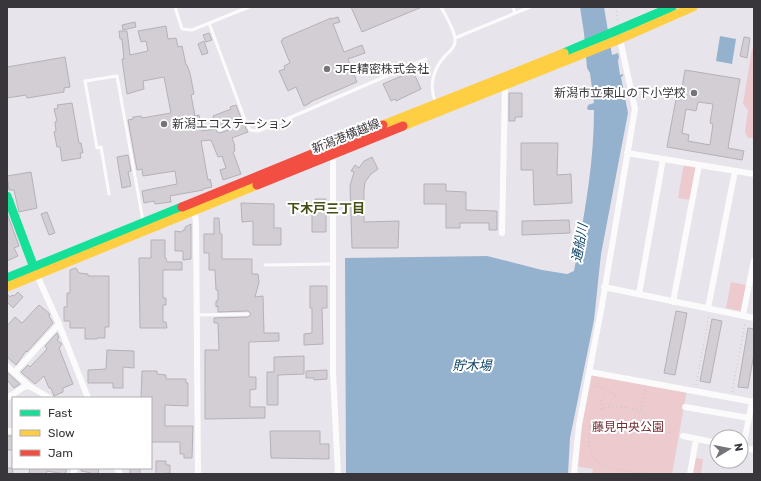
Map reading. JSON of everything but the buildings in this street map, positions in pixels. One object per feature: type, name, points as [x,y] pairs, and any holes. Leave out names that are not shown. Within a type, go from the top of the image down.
[{"type":"main road","name":"新潟港横越線","points":[[617,37],[672,7]]},
{"type":"main road","name":"新潟港横越線","points":[[327,152],[436,103],[575,53],[693,7]]},
{"type":"main road","name":"新潟港横越線","points":[[7,278],[36,271],[327,152],[505,85],[575,53]]},
{"type":"main road","points":[[7,196],[36,271]]},
{"type":"main road","name":"新潟港横越線","points":[[7,287],[36,271],[143,222],[193,206]]},
{"type":"street","points":[[574,474],[579,424],[590,372],[635,109],[617,37]]},
{"type":"street","points":[[502,233],[505,85]]},
{"type":"street","points":[[327,152],[333,161],[333,373],[338,474]]},
{"type":"street","points":[[627,153],[754,174]]},
{"type":"street","points":[[639,294],[663,159]]},
{"type":"street","points":[[673,302],[699,165]]},
{"type":"street","points":[[709,308],[735,171]]},
{"type":"street","points":[[193,206],[196,223],[198,474]]},
{"type":"street","points":[[745,316],[754,260]]},
{"type":"street","points":[[36,271],[88,397]]},
{"type":"street","points":[[604,287],[754,318]]},
{"type":"street","points":[[15,372],[59,324]]},
{"type":"street","points":[[7,366],[29,386],[48,397]]},
{"type":"street","points":[[590,372],[753,402],[746,429]]},
{"type":"street","points":[[7,398],[24,387],[29,386]]},
{"type":"street","points":[[685,407],[748,418]]},
{"type":"street","points":[[683,436],[709,441]]},
{"type":"street","points":[[690,474],[696,439]]},
{"type":"lane","points":[[175,7],[182,29],[192,30],[249,7]]},
{"type":"lane","points":[[436,103],[431,86],[436,70],[442,59],[454,46],[455,38],[441,7]]},
{"type":"lane","points":[[513,7],[516,13]]},
{"type":"lane","points":[[455,38],[530,7]]},
{"type":"lane","points":[[209,23],[250,130],[259,131],[426,59]]},
{"type":"lane","points":[[109,194],[101,147],[96,148],[85,81],[117,76],[143,222]]},
{"type":"lane","points":[[219,130],[245,120]]},
{"type":"lane","points":[[265,265],[332,264]]},
{"type":"lane","points":[[197,315],[248,314]]},
{"type":"path","points":[[616,7],[618,23]]},
{"type":"path","points":[[695,391],[709,308]]},
{"type":"path","points":[[731,398],[745,316]]},
{"type":"path","points":[[639,418],[647,382]]},
{"type":"path","points":[[587,385],[606,390],[621,399]]},
{"type":"path","points":[[602,409],[601,397],[606,390]]},
{"type":"path","points":[[646,474],[603,466],[596,462],[591,453],[588,442],[589,429],[592,420],[602,409],[615,406],[641,410],[654,430],[671,433]]},
{"type":"green space","points":[[752,49],[754,49],[754,138],[748,138],[745,132],[748,110],[743,104]]},
{"type":"green space","points":[[684,163],[699,165],[692,200],[678,198]]},
{"type":"green space","points":[[731,282],[746,285],[741,311],[726,308]]},
{"type":"green space","name":"藤見中央公園","points":[[590,372],[687,389],[672,474],[592,474],[593,469],[575,466]]},
{"type":"green space","points":[[695,458],[703,459],[701,474],[692,474]]},
{"type":"water","name":"貯木場","points":[[580,7],[604,7],[612,55],[618,53],[620,75],[623,74],[621,77],[628,113],[601,254],[594,320],[570,438],[568,474],[346,474],[345,258],[487,256],[542,270],[567,274],[574,271],[588,190],[594,130],[594,110],[587,109],[588,105],[594,103],[590,73],[587,68]]},
{"type":"water","points":[[720,36],[736,39],[732,64],[716,61]]},
{"type":"traffic: fast","points":[[564,53],[672,7]]},
{"type":"traffic: fast","points":[[7,196],[36,273]]},
{"type":"traffic: fast","points":[[7,278],[182,207]]},
{"type":"traffic: slow","points":[[403,126],[620,39],[693,7]]},
{"type":"traffic: slow","points":[[383,125],[564,53]]},
{"type":"traffic: slow","points":[[7,287],[257,185]]},
{"type":"traffic: jam","points":[[182,207],[383,125]]},
{"type":"traffic: jam","points":[[257,185],[403,126]]},
{"type":"place","name":"JFE精密株式会社","points":[[327,69]]},
{"type":"place","name":"新潟市立東山の下小学校","points":[[694,93]]},
{"type":"place","name":"新潟エコステーション","points":[[164,124]]},
{"type":"district","name":"下木戸三丁目","points":[[326,208]]},
{"type":"water label","name":"通船川","points":[[579,243]]}]
